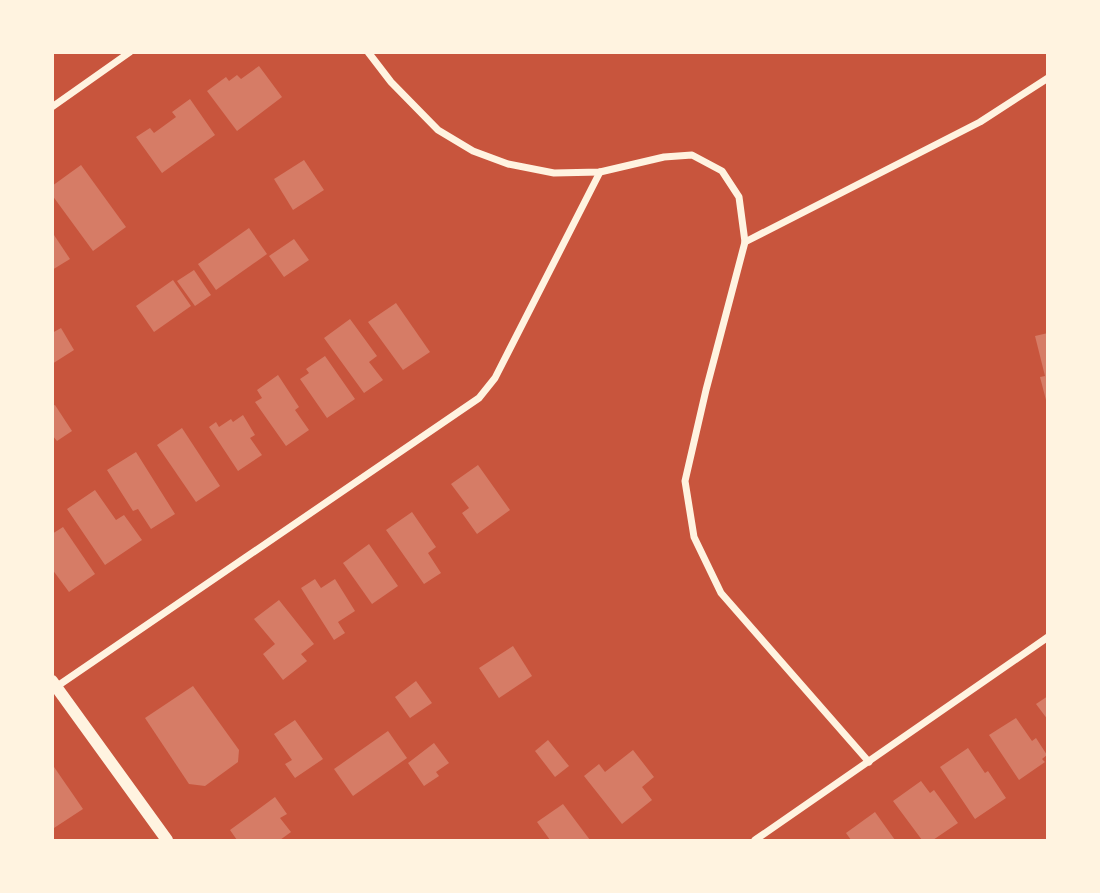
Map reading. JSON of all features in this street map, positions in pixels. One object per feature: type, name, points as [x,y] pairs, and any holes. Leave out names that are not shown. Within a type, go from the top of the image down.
[{"type":"street","points":[[52,107],[130,52]]},
{"type":"street","points":[[368,52],[391,82],[438,130],[473,151],[508,164],[554,173],[600,172],[664,157],[692,155],[722,171],[739,197],[745,242],[685,481],[694,537],[721,593],[869,762]]},
{"type":"street","points":[[745,242],[980,122],[1048,78]]},
{"type":"street","points":[[167,841],[54,686],[479,398],[495,378],[600,172]]},
{"type":"street","points":[[755,841],[1048,637]]},
{"type":"building","points":[[259,66],[282,97],[237,131],[207,91],[226,77],[229,81],[237,75],[241,79]]},
{"type":"building","points":[[190,99],[215,135],[162,173],[136,137],[150,128],[154,133],[176,117],[172,112]]},
{"type":"building","points":[[304,160],[324,190],[293,210],[274,179]]},
{"type":"building","points":[[81,165],[126,227],[93,251],[52,195],[52,186]]},
{"type":"building","points":[[249,228],[267,254],[216,290],[198,264]]},
{"type":"building","points":[[52,232],[70,259],[52,270]]},
{"type":"building","points":[[294,239],[309,260],[284,277],[269,256]]},
{"type":"building","points":[[194,270],[211,295],[195,306],[177,281]]},
{"type":"building","points":[[173,280],[191,306],[154,332],[136,306]]},
{"type":"building","points":[[396,303],[430,352],[403,370],[368,322]]},
{"type":"building","points":[[350,319],[377,356],[369,362],[383,380],[364,393],[324,338]]},
{"type":"building","points":[[61,328],[74,350],[52,364],[52,333]]},
{"type":"building","points":[[1048,333],[1047,404],[1040,377],[1045,376],[1035,336]]},
{"type":"building","points":[[325,356],[355,399],[327,418],[300,379],[309,373],[306,369]]},
{"type":"building","points":[[278,375],[299,407],[295,410],[309,430],[286,446],[255,402],[262,398],[257,390]]},
{"type":"building","points":[[55,405],[72,431],[57,441],[52,435],[52,406]]},
{"type":"building","points":[[243,415],[255,435],[250,438],[262,455],[238,471],[209,427],[216,422],[219,427]]},
{"type":"building","points":[[182,428],[220,486],[196,502],[157,445]]},
{"type":"building","points":[[136,452],[175,514],[151,529],[138,509],[133,511],[107,470]]},
{"type":"building","points":[[478,465],[510,510],[477,534],[462,513],[469,508],[451,484]]},
{"type":"building","points":[[95,490],[116,520],[124,515],[142,540],[105,565],[67,509]]},
{"type":"building","points":[[412,512],[436,547],[428,553],[441,573],[424,584],[386,530]]},
{"type":"building","points":[[63,527],[95,574],[69,592],[52,569],[52,534]]},
{"type":"building","points":[[369,544],[398,586],[372,604],[343,563]]},
{"type":"building","points":[[315,579],[321,588],[335,579],[355,611],[338,622],[345,633],[334,640],[301,588]]},
{"type":"building","points":[[279,600],[314,644],[301,654],[307,661],[283,680],[263,654],[275,644],[254,619]]},
{"type":"building","points":[[513,646],[532,676],[499,698],[479,668]]},
{"type":"building","points":[[416,681],[432,703],[410,718],[395,697]]},
{"type":"building","points":[[193,686],[239,750],[238,762],[205,786],[189,784],[145,718]]},
{"type":"building","points":[[1048,696],[1048,720],[1036,704]]},
{"type":"building","points":[[1016,718],[1032,741],[1036,738],[1047,755],[1042,759],[1045,762],[1019,780],[989,735]]},
{"type":"building","points":[[295,720],[323,759],[295,778],[285,764],[292,760],[274,734]]},
{"type":"building","points":[[388,731],[407,758],[353,796],[334,769]]},
{"type":"building","points":[[548,740],[569,766],[555,777],[535,751]]},
{"type":"building","points":[[434,743],[449,763],[436,772],[439,776],[424,786],[408,763]]},
{"type":"building","points":[[968,748],[1006,798],[975,819],[940,767]]},
{"type":"building","points":[[633,750],[654,777],[642,787],[652,800],[622,824],[584,776],[599,764],[605,772]]},
{"type":"building","points":[[52,764],[83,809],[54,828],[52,826]]},
{"type":"building","points":[[921,781],[930,793],[934,790],[958,823],[933,840],[922,840],[893,801]]},
{"type":"building","points":[[275,797],[287,814],[280,818],[291,832],[280,840],[237,840],[230,830]]},
{"type":"building","points":[[563,804],[590,840],[550,840],[537,822]]},
{"type":"building","points":[[875,812],[895,840],[851,840],[846,833]]}]
